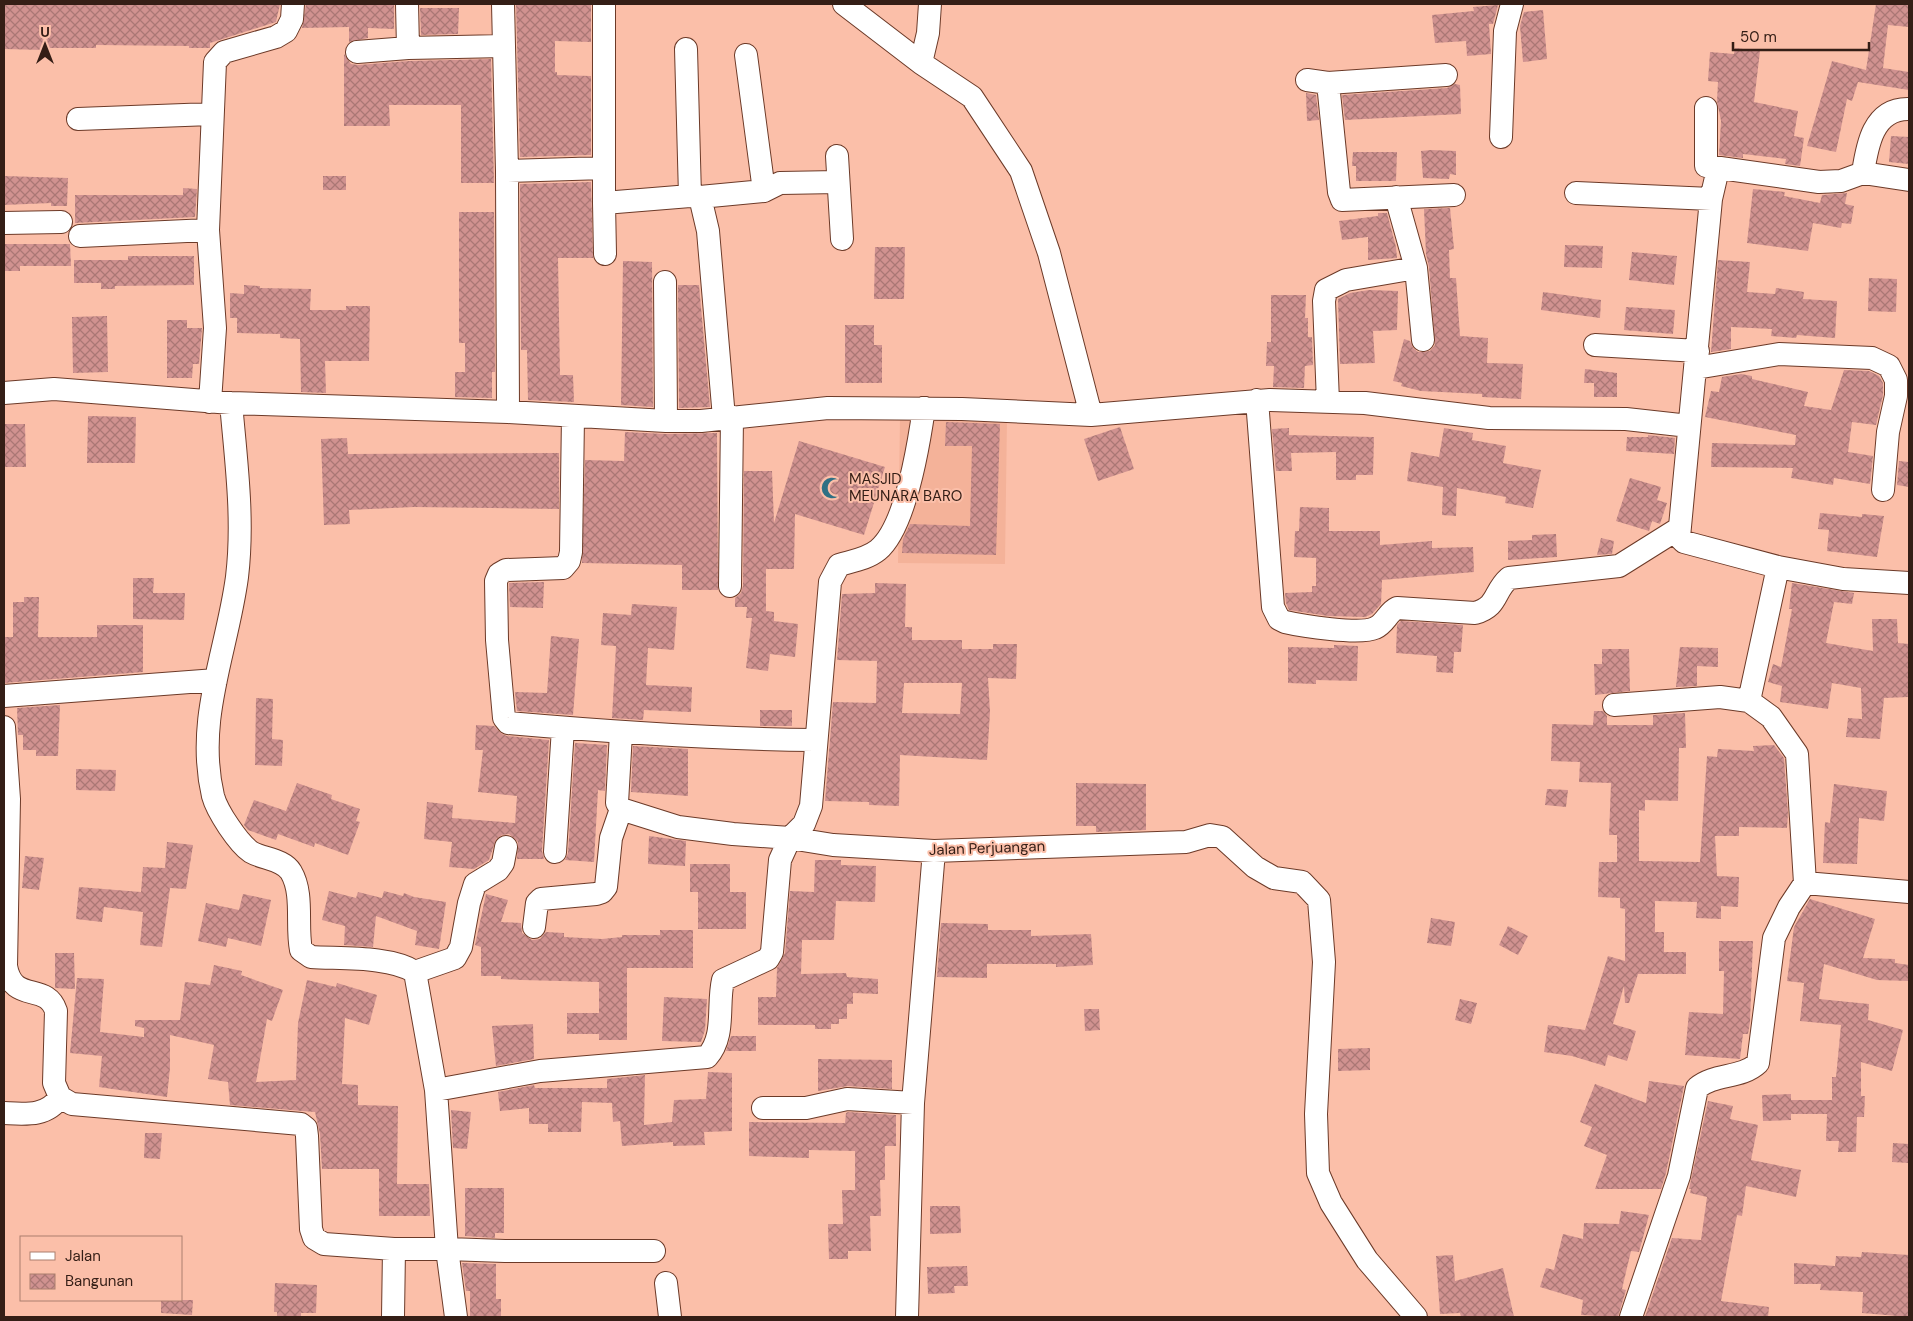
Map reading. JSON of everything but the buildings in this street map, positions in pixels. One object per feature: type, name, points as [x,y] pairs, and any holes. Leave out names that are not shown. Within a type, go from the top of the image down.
[{"type":"street","points":[[294,4],[292,19],[286,31],[276,37],[224,52],[215,62],[211,114],[208,230],[220,403],[240,536],[229,627],[208,716],[207,754],[214,797],[222,815],[250,852],[280,863],[290,870],[297,886],[301,950],[311,957],[387,962],[404,965],[415,972],[436,1090],[447,1249],[456,1317]]},
{"type":"street","points":[[407,4],[408,48]]},
{"type":"street","points":[[503,4],[507,171],[508,412]]},
{"type":"street","points":[[604,4],[604,254]]},
{"type":"street","points":[[844,4],[921,63],[972,97],[1021,171],[1049,253],[1078,414]]},
{"type":"street","points":[[921,63],[928,33],[930,4]]},
{"type":"street","points":[[1501,137],[1505,32],[1512,4]]},
{"type":"street","points":[[357,52],[408,48],[504,46]]},
{"type":"street","points":[[686,49],[695,197],[708,230],[728,418],[730,586]]},
{"type":"street","points":[[746,55],[764,190]]},
{"type":"street","points":[[1446,75],[1318,82],[1342,200],[1454,195]]},
{"type":"street","points":[[1706,108],[1706,166],[1819,182],[1841,181],[1863,173],[1909,180]]},
{"type":"street","points":[[1863,173],[1867,143],[1874,127],[1882,118],[1902,109],[1909,109]]},
{"type":"street","points":[[78,119],[211,114]]},
{"type":"street","points":[[838,156],[842,239]]},
{"type":"street","points":[[507,171],[604,168]]},
{"type":"street","points":[[1718,169],[1711,199],[1697,360],[1678,528],[1679,537],[1684,542],[1778,567],[1843,579],[1909,583]]},
{"type":"street","points":[[604,203],[764,190],[780,183],[838,182]]},
{"type":"street","points":[[1576,193],[1711,199]]},
{"type":"street","points":[[1396,197],[1416,268],[1423,340]]},
{"type":"street","points":[[4,224],[61,222]]},
{"type":"street","points":[[80,236],[208,230]]},
{"type":"street","points":[[1328,402],[1324,301],[1326,290],[1346,280],[1416,268]]},
{"type":"street","points":[[665,282],[666,422]]},
{"type":"street","points":[[1596,344],[1697,360],[1779,354],[1872,358],[1889,366],[1903,396],[1888,432],[1883,490]]},
{"type":"street","points":[[4,393],[54,389],[220,403],[508,412],[666,422],[701,422],[828,408],[924,408],[1078,414],[1257,400],[1365,403],[1489,418],[1626,419],[1690,426]]},
{"type":"street","points":[[1257,400],[1273,607],[1279,619],[1285,622],[1366,631],[1385,622],[1393,610],[1397,608],[1475,613],[1486,609],[1493,603],[1503,583],[1509,578],[1619,566],[1678,528]]},
{"type":"street","points":[[436,1090],[540,1071],[707,1057],[715,1048],[719,1034],[720,993],[723,980],[768,959],[772,952],[780,860],[790,838],[804,824],[811,806],[815,740],[830,582],[839,565],[867,557],[880,549],[890,534],[904,502],[918,456],[924,408]]},
{"type":"street","points":[[573,417],[571,552],[569,561],[563,568],[506,570],[499,574],[496,582],[497,640],[504,718],[508,723],[621,733],[725,739],[815,740]]},
{"type":"street","points":[[1748,701],[1778,567]]},
{"type":"street","points":[[4,696],[216,680]]},
{"type":"street","points":[[1614,705],[1720,697],[1748,701],[1772,717],[1797,754],[1805,883],[1789,907],[1774,938],[1758,1063],[1747,1071],[1712,1079],[1697,1088],[1679,1176],[1631,1317]]},
{"type":"street","points":[[4,727],[6,966],[8,979],[17,988],[46,996],[53,1001],[56,1010],[54,1083],[60,1096],[72,1104],[300,1124],[306,1128],[307,1136],[311,1229],[314,1238],[324,1244],[394,1249],[505,1251],[654,1250]]},
{"type":"street","points":[[555,852],[563,728]]},
{"type":"street","points":[[534,927],[537,903],[541,899],[549,896],[596,894],[602,892],[606,887],[612,838],[621,809],[617,803],[616,795],[621,733]]},
{"type":"street","name":"Jalan Perjuangan","points":[[621,809],[678,827],[733,834],[790,838],[833,845],[934,851],[1186,842],[1210,835],[1222,837],[1255,867],[1274,878],[1302,882],[1319,900],[1324,962],[1316,1114],[1318,1173],[1331,1203],[1367,1260],[1416,1317]]},
{"type":"street","points":[[415,972],[454,958],[461,947],[469,903],[475,884],[498,870],[503,863],[506,847]]},
{"type":"street","points":[[907,1317],[913,1103],[934,851]]},
{"type":"street","points":[[1805,883],[1909,892]]},
{"type":"street","points":[[4,1113],[43,1112],[54,1105],[60,1096]]},
{"type":"street","points":[[763,1108],[806,1108],[847,1099],[913,1103]]},
{"type":"street","points":[[393,1317],[394,1249]]},
{"type":"street","points":[[666,1283],[670,1317]]},
{"type":"shaded area","points":[[900,416],[1007,417],[1005,564],[898,563]]},
{"type":"place","name":"MASJID MEUNARA BARO","points":[[832,488]]}]
